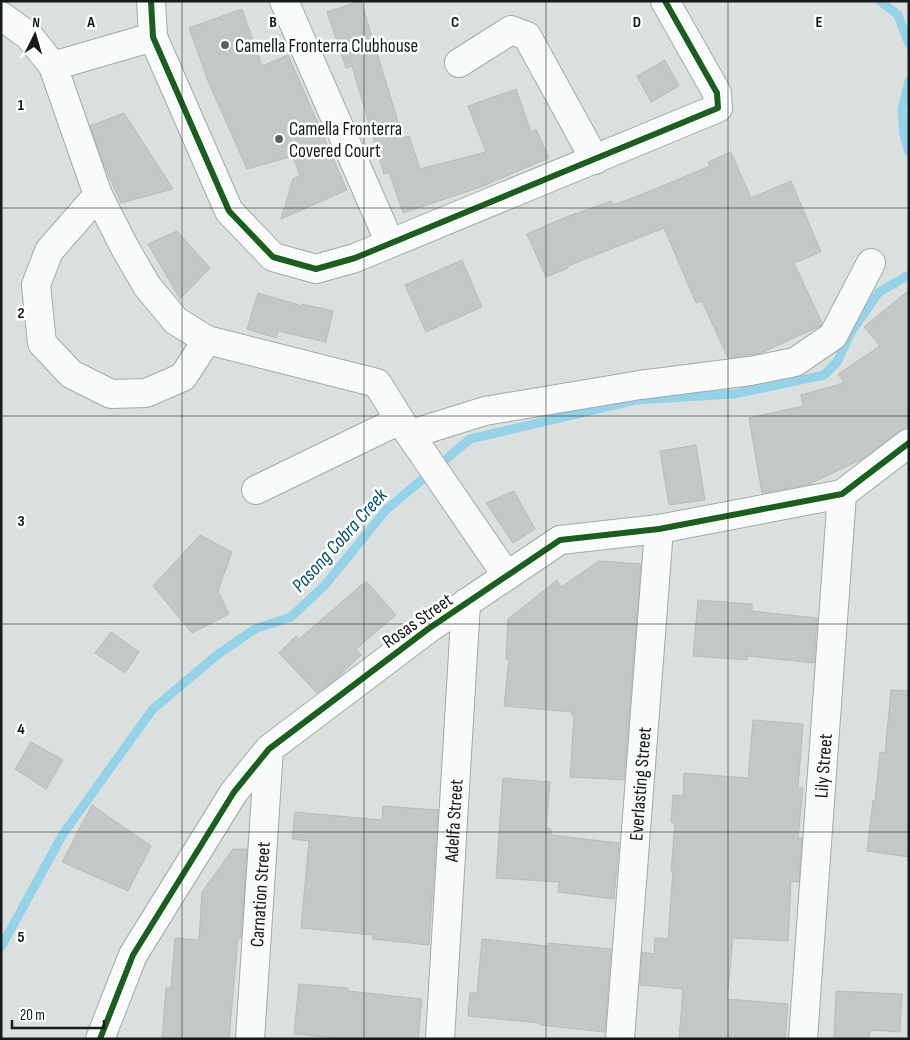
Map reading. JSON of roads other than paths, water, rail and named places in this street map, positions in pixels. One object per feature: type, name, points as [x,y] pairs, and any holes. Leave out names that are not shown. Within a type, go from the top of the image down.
[{"type":"street","points":[[151,1],[153,37],[229,211],[273,257],[316,269],[355,258],[718,108],[717,94],[665,1]]},
{"type":"street","points":[[284,1],[390,243]]},
{"type":"street","points":[[1,16],[29,36],[53,66],[98,195],[147,286],[176,321],[207,340],[377,383],[507,576]]},
{"type":"street","points":[[459,63],[511,30],[527,36],[595,160]]},
{"type":"street","points":[[53,66],[153,37]]},
{"type":"street","points":[[98,195],[48,251],[36,285],[42,343],[71,374],[111,394],[146,393],[183,377],[207,340]]},
{"type":"street","points":[[256,490],[485,411],[640,385],[750,371],[795,362],[833,336],[871,263]]},
{"type":"street","name":"Rosas Street","points":[[100,1039],[133,955],[234,792],[269,749],[428,629],[560,540],[659,529],[842,494],[909,444]]},
{"type":"street","name":"Lily Street","points":[[803,1039],[842,494]]},
{"type":"street","name":"Everlasting Street","points":[[620,1039],[659,529]]},
{"type":"street","name":"Adelfa Street","points":[[440,1039],[466,603]]},
{"type":"street","name":"Carnation Street","points":[[250,1039],[269,749]]},
{"type":"waterway","name":"Pasong Cobra Creek","points":[[880,1],[898,15],[909,44]]},
{"type":"waterway","name":"Pasong Cobra Creek","points":[[909,81],[902,109],[904,135],[909,152]]},
{"type":"waterway","name":"Pasong Cobra Creek","points":[[1,947],[63,834],[152,710],[217,655],[255,629],[291,617],[325,585],[386,510],[470,439],[636,400],[734,394],[824,375],[837,362],[851,332],[879,292],[909,275]]},
{"type":"place","name":"Camella Fronterra Clubhouse","points":[[225,45]]},
{"type":"place","name":"Camella Fronterra Covered Court","points":[[279,139]]}]
